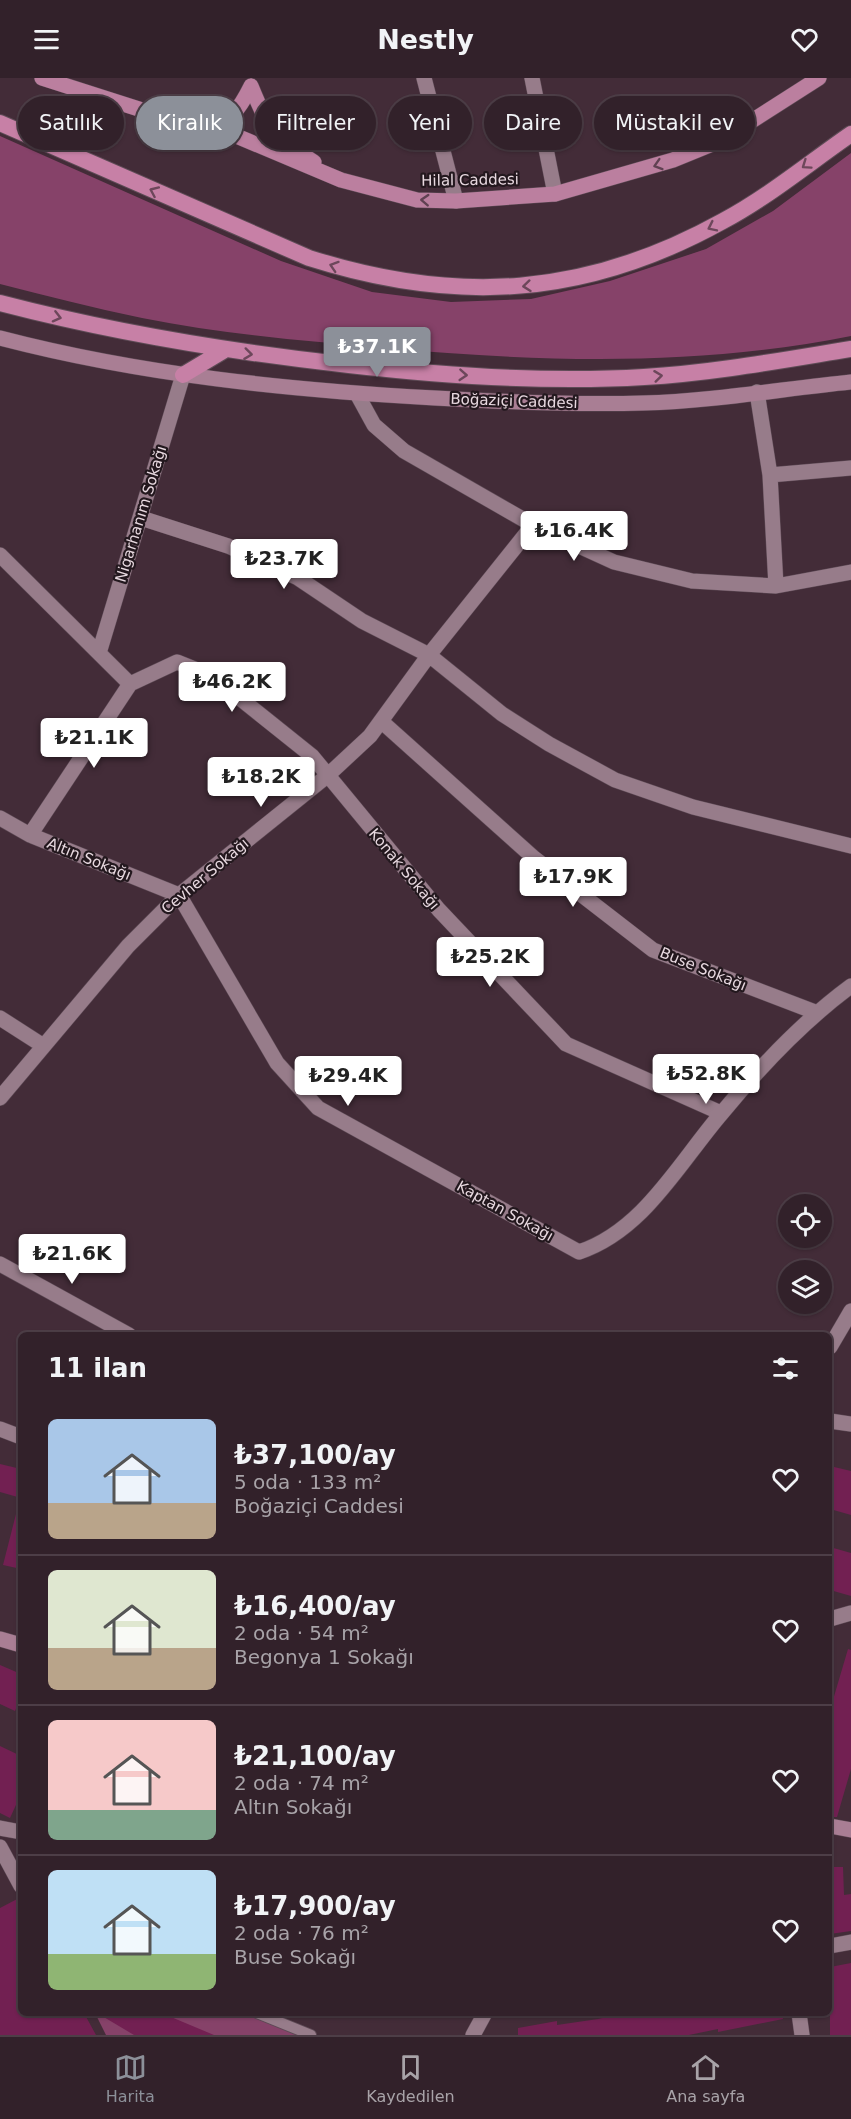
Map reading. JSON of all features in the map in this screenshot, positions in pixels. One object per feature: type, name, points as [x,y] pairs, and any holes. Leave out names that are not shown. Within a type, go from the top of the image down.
[{"type":"highway","points":[[0,123],[309,258],[351,271],[396,280],[437,286],[491,289],[569,279],[650,255],[731,217],[851,134]]},
{"type":"highway","points":[[0,303],[63,319],[223,351],[392,370],[561,380],[646,377],[851,349]]},
{"type":"highway","points":[[183,375],[223,351]]},
{"type":"main road","name":"Hilal Caddesi","points":[[42,78],[136,108]]},
{"type":"main road","name":"Hilal Caddesi","points":[[243,139],[341,180],[417,200],[456,201],[555,194],[673,160],[722,140],[819,78]]},
{"type":"main road","points":[[243,100],[250,82]]},
{"type":"main road","points":[[250,82],[267,125],[274,134],[341,180]]},
{"type":"main road","name":"Boğaziçi Caddesi","points":[[0,338],[51,351],[183,375],[357,394],[555,404],[645,403],[851,382]]},
{"type":"main road","points":[[0,1640],[18,1644]]},
{"type":"main road","points":[[832,1826],[851,1830]]},
{"type":"street","points":[[424,78],[456,201]]},
{"type":"street","points":[[532,78],[555,194]]},
{"type":"street","name":"Nigarhanım Sokağı","points":[[99,653],[183,375]]},
{"type":"street","points":[[757,392],[770,475],[776,586]]},
{"type":"street","points":[[357,394],[374,425],[404,451],[533,525],[625,564],[692,581],[776,586],[851,573]]},
{"type":"street","points":[[770,475],[851,468]]},
{"type":"street","points":[[141,518],[228,546],[298,578],[362,621],[429,656],[502,714],[549,744],[615,780],[693,807],[851,846]]},
{"type":"street","name":"Cevher Sokağı","points":[[0,1098],[42,1045],[128,946],[179,895],[327,776],[370,736],[429,656],[533,525]]},
{"type":"street","points":[[0,555],[130,684],[30,835]]},
{"type":"street","name":"Konak Sokağı","points":[[130,684],[177,662],[212,676],[312,756],[439,910],[566,1044],[721,1113]]},
{"type":"street","name":"Buse Sokağı","points":[[381,721],[534,858],[653,950],[815,1012]]},
{"type":"street","name":"Altın Sokağı","points":[[0,818],[30,835],[179,895]]},
{"type":"street","name":"Kaptan Sokağı","points":[[179,895],[277,1063],[318,1108],[579,1252],[601,1245],[621,1232],[656,1195],[721,1113],[815,1012],[851,986]]},
{"type":"street","points":[[0,1018],[42,1045]]},
{"type":"street","points":[[0,1264],[124,1332]]},
{"type":"street","points":[[832,1344],[851,1311]]},
{"type":"street","points":[[832,1421],[851,1424]]},
{"type":"street","points":[[0,1429],[18,1436]]},
{"type":"street","points":[[832,1617],[851,1613]]},
{"type":"street","points":[[0,1828],[18,1831]]},
{"type":"street","points":[[0,1847],[18,1880]]},
{"type":"street","points":[[832,1946],[851,1942]]},
{"type":"street","points":[[473,2035],[483,2016]]},
{"type":"street","points":[[799,2016],[802,2035]]},
{"type":"lane","points":[[264,2016],[311,2035]]},
{"type":"shaded area","points":[[0,136],[18,144],[18,150],[31,150],[281,261],[372,292],[451,302],[531,299],[610,281],[706,249],[773,211],[851,153],[851,336],[793,346],[735,353],[618,359],[560,359],[443,353],[294,340],[172,324],[0,284]]},
{"type":"shaded area","points":[[96,2016],[252,2016],[297,2035],[106,2035]]},
{"type":"building","points":[[0,1464],[18,1468],[18,1497],[0,1492]]},
{"type":"building","points":[[832,1466],[851,1471],[851,1515],[832,1510]]},
{"type":"building","points":[[16,1514],[18,1514],[18,1568],[3,1565]]},
{"type":"building","points":[[832,1548],[851,1553],[851,1596],[832,1591]]},
{"type":"building","points":[[848,1649],[851,1650],[851,1769],[837,1817],[832,1817],[832,1703]]},
{"type":"building","points":[[0,1665],[18,1673],[18,1704],[15,1711],[0,1704]]},
{"type":"building","points":[[0,1746],[18,1755],[18,1801],[10,1818],[0,1813]]},
{"type":"building","points":[[832,1867],[843,1867],[844,1895],[851,1894],[851,1931],[832,1934]]},
{"type":"building","points":[[18,1899],[18,2016],[86,2016],[96,2035],[0,2035],[0,1908]]},
{"type":"building","points":[[851,1963],[851,2035],[830,2035],[832,1967]]},
{"type":"building","points":[[102,2016],[170,2016],[214,2035],[134,2035]]},
{"type":"building","points":[[611,2016],[782,2016],[783,2019],[718,2032],[718,2029],[689,2035],[518,2035],[518,2028],[557,2021],[557,2025]]}]
